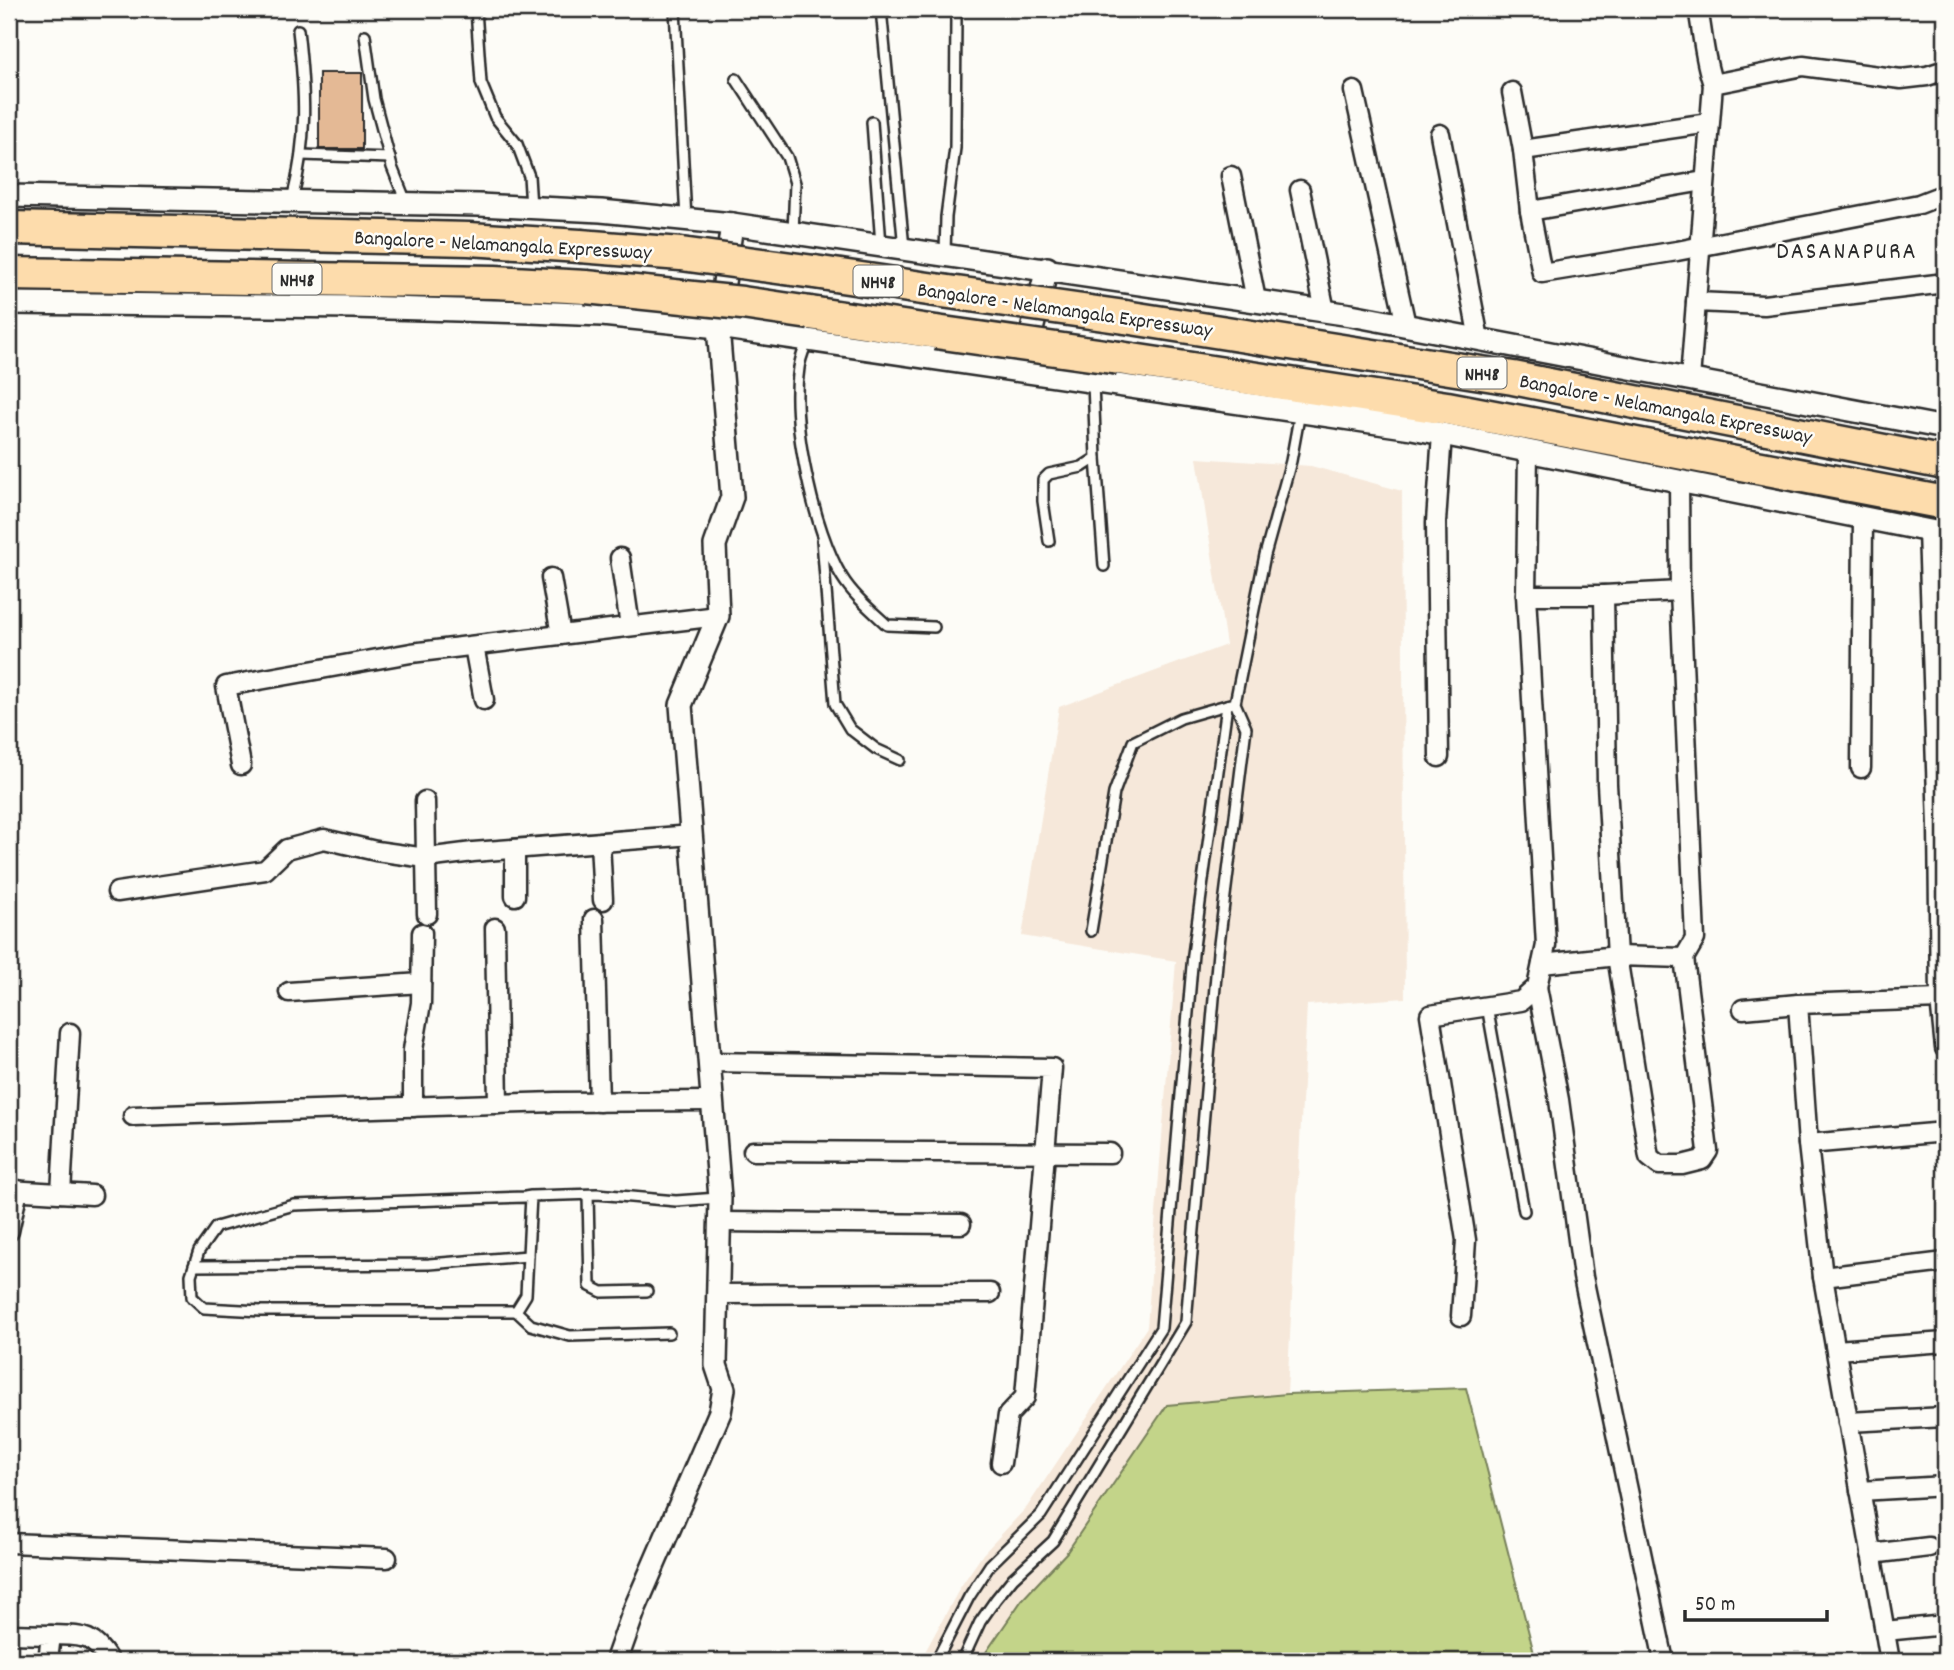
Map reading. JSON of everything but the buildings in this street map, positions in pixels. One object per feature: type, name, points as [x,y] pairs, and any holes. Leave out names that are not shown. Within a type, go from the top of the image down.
[{"type":"highway","name":"Bangalore - Nelamangala Expressway","points":[[9,228],[469,239],[706,257],[1430,363],[1945,463]]},
{"type":"highway","name":"Bangalore - Nelamangala Expressway","points":[[9,274],[495,282],[586,287],[729,302],[1447,408],[1945,503]]},
{"type":"street","points":[[1690,379],[1713,84],[1706,66],[1704,36],[1698,9]]},
{"type":"street","points":[[1713,84],[1803,66],[1901,79],[1927,76],[1945,70]]},
{"type":"street","points":[[1354,91],[1406,325]]},
{"type":"street","points":[[1512,92],[1542,273],[1919,204],[1945,194]]},
{"type":"street","points":[[1523,150],[1709,123]]},
{"type":"street","points":[[1440,134],[1479,338]]},
{"type":"street","points":[[1231,176],[1256,300]]},
{"type":"street","points":[[1530,212],[1704,181]]},
{"type":"street","points":[[1300,190],[1325,311]]},
{"type":"street","points":[[9,197],[292,200],[531,207],[732,223],[1325,311],[1945,428]]},
{"type":"street","points":[[618,1661],[635,1608],[720,1412],[724,1389],[716,1364],[720,1198],[681,705],[718,616],[715,545],[732,497],[718,327],[732,223]]},
{"type":"street","points":[[1022,371],[1047,268]]},
{"type":"street","points":[[1696,302],[1764,305],[1945,283]]},
{"type":"street","points":[[9,303],[353,307],[554,313],[718,327],[1442,434],[1937,532],[1940,999],[1945,1048]]},
{"type":"street","points":[[1439,757],[1436,522],[1442,434]]},
{"type":"street","points":[[1528,451],[1526,595],[1546,946],[1537,987],[1559,1100],[1583,1277],[1664,1661]]},
{"type":"street","points":[[1604,595],[1607,783],[1617,956],[1649,1157],[1659,1165],[1682,1165],[1702,1160],[1708,1151],[1684,958],[1695,939],[1680,591],[1679,481]]},
{"type":"street","points":[[1861,768],[1863,518]]},
{"type":"street","points":[[620,558],[630,626]]},
{"type":"street","points":[[551,578],[561,635]]},
{"type":"street","points":[[1526,595],[1680,591]]},
{"type":"street","points":[[241,765],[226,685],[411,653],[718,616]]},
{"type":"street","points":[[474,646],[484,700]]},
{"type":"street","points":[[425,801],[427,914]]},
{"type":"street","points":[[117,891],[265,870],[287,849],[324,839],[376,852],[426,858],[692,835]]},
{"type":"street","points":[[600,842],[603,900]]},
{"type":"street","points":[[515,896],[516,849]]},
{"type":"street","points":[[594,919],[599,1102]]},
{"type":"street","points":[[495,929],[498,1104]]},
{"type":"street","points":[[413,1107],[413,1050],[421,1003],[422,933]]},
{"type":"street","points":[[1542,964],[1617,956],[1684,958]]},
{"type":"street","points":[[289,992],[421,983]]},
{"type":"street","points":[[1461,1316],[1466,1240],[1430,1015],[1521,1001],[1537,987]]},
{"type":"street","points":[[1743,1009],[1798,1004],[1940,999]]},
{"type":"street","points":[[1798,1004],[1808,1144],[1823,1277],[1890,1661]]},
{"type":"street","points":[[61,1193],[70,1033]]},
{"type":"street","points":[[709,1062],[1052,1068],[1025,1397],[1008,1415],[1001,1463]]},
{"type":"street","points":[[133,1116],[498,1104],[712,1101]]},
{"type":"street","points":[[1808,1144],[1945,1132]]},
{"type":"street","points":[[753,1151],[1110,1153]]},
{"type":"street","points":[[9,1231],[13,1190],[92,1195]]},
{"type":"street","points":[[720,1222],[961,1224]]},
{"type":"street","points":[[1823,1277],[1945,1262]]},
{"type":"street","points":[[717,1294],[990,1293]]},
{"type":"street","points":[[1836,1350],[1945,1342]]},
{"type":"street","points":[[1848,1422],[1945,1417]]},
{"type":"street","points":[[1860,1491],[1945,1486]]},
{"type":"street","points":[[9,1543],[387,1558]]},
{"type":"street","points":[[1871,1554],[1929,1547]]},
{"type":"street","points":[[1885,1631],[1945,1625]]},
{"type":"street","points":[[9,1634],[85,1636],[95,1642],[108,1661]]},
{"type":"street","points":[[48,1661],[51,1635]]},
{"type":"lane","points":[[476,9],[481,83],[495,117],[517,144],[529,176],[531,207]]},
{"type":"lane","points":[[675,9],[686,219]]},
{"type":"lane","points":[[881,9],[904,248]]},
{"type":"lane","points":[[945,254],[946,217],[955,148],[956,17]]},
{"type":"lane","points":[[292,200],[302,155],[305,121],[298,30]]},
{"type":"lane","points":[[365,35],[374,99],[406,203]]},
{"type":"lane","points":[[736,79],[787,157],[796,202],[793,233]]},
{"type":"lane","points":[[872,122],[881,245]]},
{"type":"lane","points":[[302,155],[390,158]]},
{"type":"lane","points":[[807,340],[799,368],[798,405],[805,471],[821,535],[835,704],[850,729],[876,750],[900,760]]},
{"type":"lane","points":[[1093,381],[1104,566]]},
{"type":"lane","points":[[936,1661],[963,1608],[990,1565],[1041,1515],[1161,1328],[1193,954],[1231,704],[1265,555],[1292,461],[1300,412]]},
{"type":"lane","points":[[1049,541],[1043,480],[1049,474],[1082,467],[1096,458]]},
{"type":"lane","points":[[821,535],[843,578],[861,601],[887,625],[934,627]]},
{"type":"lane","points":[[1091,931],[1114,793],[1133,742],[1181,718],[1231,704]]},
{"type":"lane","points":[[962,1661],[996,1599],[1013,1578],[1053,1541],[1186,1322],[1218,952],[1246,728],[1231,704]]},
{"type":"lane","points":[[1487,1006],[1524,1211]]},
{"type":"lane","points":[[668,1333],[570,1336],[531,1325],[516,1311],[275,1311],[204,1308],[192,1297],[191,1275],[199,1251],[216,1227],[294,1205],[588,1195],[676,1200],[720,1198]]},
{"type":"lane","points":[[588,1195],[590,1286],[602,1292],[647,1292]]},
{"type":"lane","points":[[516,1311],[526,1295],[531,1196]]},
{"type":"lane","points":[[194,1266],[429,1264],[528,1256]]},
{"type":"shaded area","points":[[1197,458],[1311,466],[1402,491],[1405,998],[1307,1005],[1287,1394],[1167,1405],[1067,1552],[1022,1600],[980,1661],[920,1661],[961,1586],[983,1554],[1027,1507],[1147,1327],[1176,961],[1022,936],[1059,707],[1226,645]]},
{"type":"green space","points":[[1466,1388],[1536,1661],[980,1661],[1022,1600],[1067,1552],[1167,1405],[1287,1394]]},
{"type":"district","name":"DASANAPURA","points":[[1847,250]]}]
